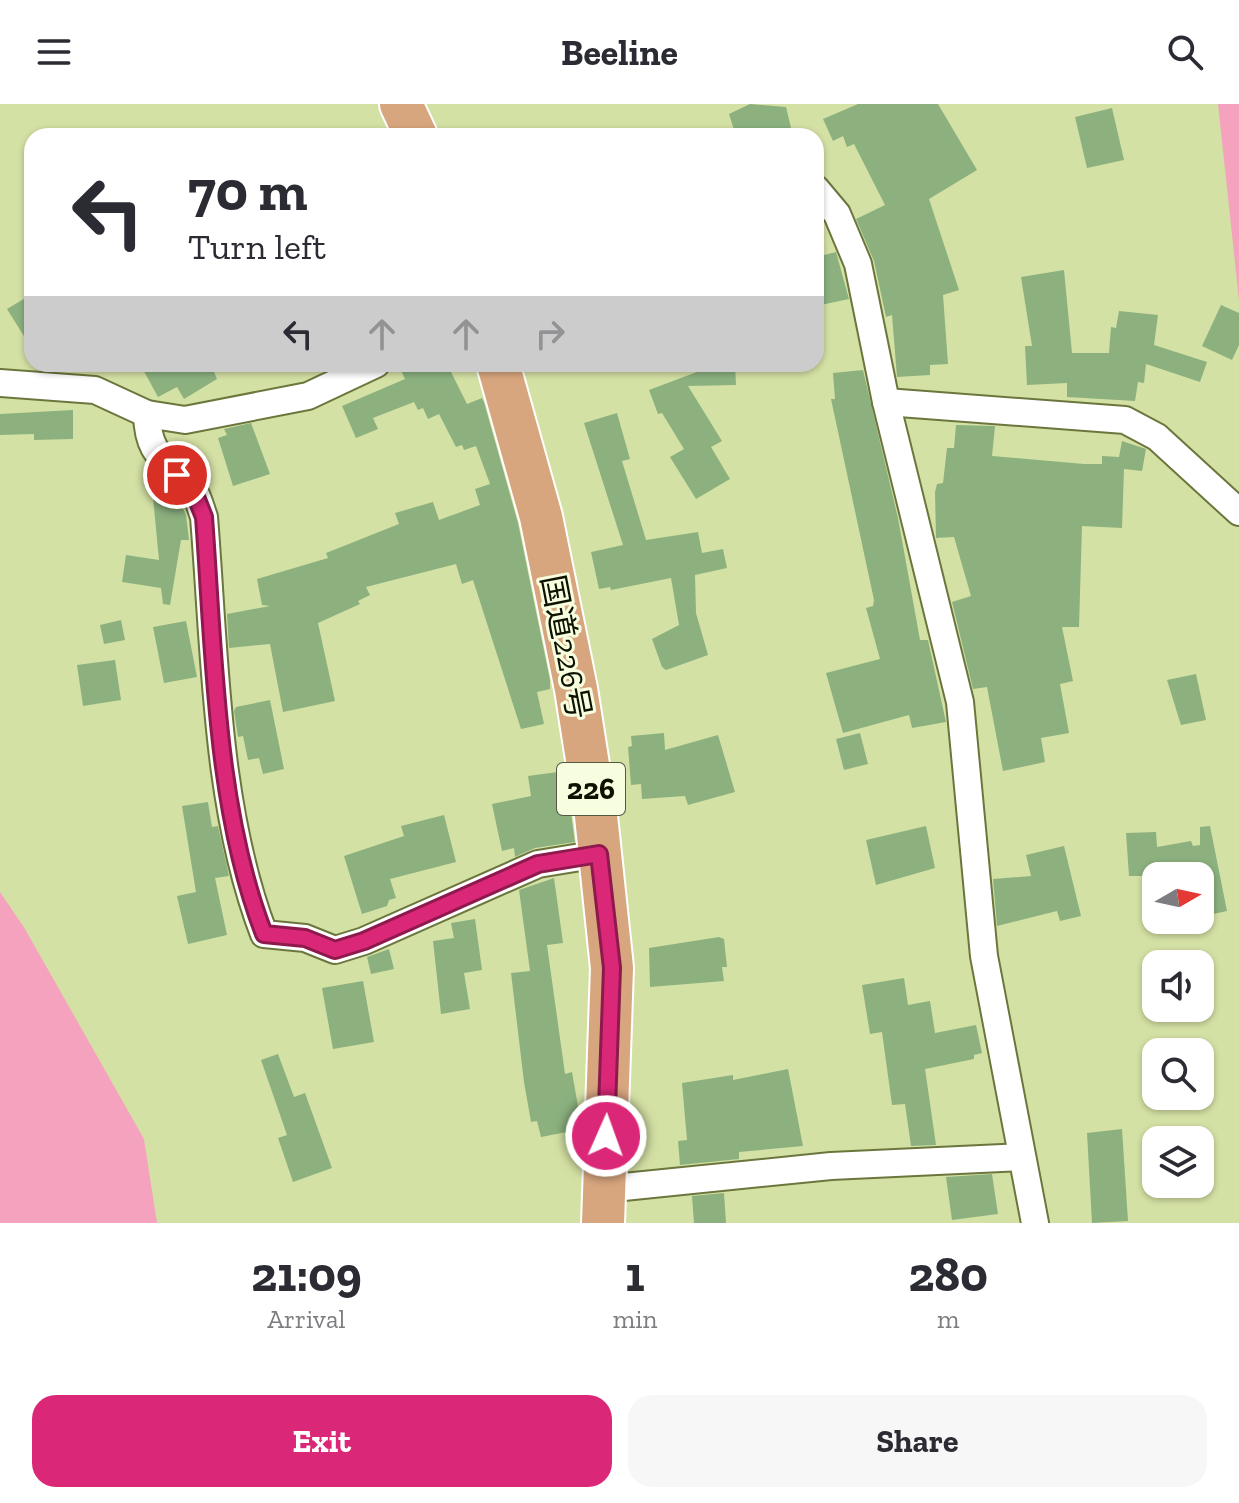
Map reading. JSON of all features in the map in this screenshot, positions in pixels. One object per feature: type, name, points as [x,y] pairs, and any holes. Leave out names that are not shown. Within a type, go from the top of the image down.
[{"type":"highway","points":[[401,104],[412,128]]},
{"type":"highway","name":"国道226号","points":[[500,372],[541,517],[576,689],[599,854],[612,968],[604,1206]]},
{"type":"street","points":[[824,199],[837,214],[858,264],[886,402],[960,702],[984,956],[1035,1223]]},
{"type":"street","points":[[0,383],[95,390],[147,414],[185,420],[308,396],[359,372]]},
{"type":"street","points":[[886,402],[1125,420],[1157,437],[1239,512]]},
{"type":"street","points":[[147,414],[148,438],[160,458],[194,492],[204,517],[218,708],[244,883],[264,934],[305,938],[335,950],[364,941],[538,864],[599,854]]},
{"type":"street","points":[[604,1206],[831,1166],[1021,1157]]},
{"type":"shaded area","points":[[1218,104],[1239,104],[1239,300]]},
{"type":"shaded area","points":[[0,892],[25,929],[144,1139],[157,1223],[0,1223]]},
{"type":"building","points":[[750,104],[786,107],[791,128],[733,128],[729,114]]},
{"type":"building","points":[[858,104],[938,104],[977,170],[929,199],[959,290],[943,295],[948,364],[930,365],[930,375],[897,377],[892,315],[886,317],[874,261],[856,219],[885,205],[854,144],[847,147],[843,136],[833,141],[823,119]]},
{"type":"building","points":[[1112,108],[1124,160],[1087,168],[1075,117]]},
{"type":"building","points":[[836,252],[849,299],[824,304],[824,255]]},
{"type":"building","points":[[1064,270],[1072,353],[1109,353],[1111,327],[1116,328],[1119,311],[1158,315],[1154,345],[1207,362],[1200,382],[1146,364],[1144,383],[1138,382],[1135,401],[1067,397],[1067,383],[1027,385],[1025,346],[1032,346],[1021,277]]},
{"type":"building","points":[[24,299],[24,336],[7,309]]},
{"type":"building","points":[[1221,305],[1239,313],[1239,345],[1232,360],[1202,346]]},
{"type":"building","points":[[863,370],[898,518],[920,640],[928,640],[946,722],[912,728],[909,715],[843,733],[826,673],[880,659],[866,608],[873,606],[874,600],[831,399],[835,399],[833,373]]},
{"type":"building","points":[[144,372],[214,372],[217,379],[184,399],[177,387],[158,397]]},
{"type":"building","points":[[402,372],[451,372],[467,404],[482,398],[484,402],[518,523],[550,680],[550,689],[537,692],[544,724],[521,729],[473,580],[462,584],[456,564],[366,587],[370,595],[358,601],[360,604],[318,623],[335,701],[283,712],[270,644],[229,648],[227,614],[270,606],[262,605],[257,579],[328,558],[326,553],[399,524],[395,513],[433,502],[439,520],[480,505],[475,489],[490,484],[476,446],[464,450],[462,445],[456,447],[439,414],[428,419],[423,408],[418,410],[414,402],[373,418],[378,429],[356,438],[342,406],[405,379]]},
{"type":"building","points":[[697,372],[735,372],[736,385],[688,386],[722,441],[711,447],[730,479],[696,499],[670,457],[684,449],[662,413],[658,414],[649,390]]},
{"type":"building","points":[[73,410],[73,439],[34,440],[34,434],[0,435],[0,414]]},
{"type":"building","points":[[617,413],[630,459],[622,461],[646,540],[698,532],[702,553],[723,549],[727,568],[695,575],[696,613],[708,655],[666,670],[662,667],[652,639],[679,625],[671,578],[611,590],[610,587],[599,589],[591,552],[623,545],[584,423]]},
{"type":"building","points":[[251,423],[270,474],[233,486],[218,438],[227,435],[224,429]]},
{"type":"building","points":[[956,425],[995,426],[992,456],[1102,464],[1102,456],[1119,457],[1122,441],[1146,449],[1142,471],[1124,469],[1122,528],[1082,526],[1079,627],[1062,627],[1073,681],[1060,684],[1069,733],[1041,738],[1045,762],[1003,771],[987,687],[973,689],[952,602],[971,596],[954,537],[936,538],[935,492],[937,484],[943,483],[947,448],[954,448]]},
{"type":"building","points":[[177,495],[186,515],[189,540],[181,540],[170,605],[163,604],[161,588],[122,582],[126,555],[159,560],[153,497]]},
{"type":"building","points":[[121,620],[125,640],[104,644],[100,625]]},
{"type":"building","points":[[186,621],[197,677],[164,683],[153,627]]},
{"type":"building","points":[[115,660],[121,700],[83,706],[77,665]]},
{"type":"building","points":[[1196,674],[1206,720],[1181,725],[1167,680]]},
{"type":"building","points":[[270,700],[284,769],[263,774],[259,758],[248,760],[243,736],[238,737],[234,711],[236,707]]},
{"type":"building","points":[[664,733],[665,750],[718,735],[735,792],[688,805],[685,796],[642,799],[641,784],[631,785],[628,747],[632,746],[631,736]]},
{"type":"building","points":[[860,733],[868,764],[844,770],[836,739]]},
{"type":"building","points":[[565,771],[575,842],[535,848],[515,857],[514,848],[502,851],[492,804],[531,796],[528,776]]},
{"type":"building","points":[[208,802],[212,827],[218,826],[229,876],[215,878],[227,935],[188,944],[177,896],[196,892],[182,806]]},
{"type":"building","points":[[444,815],[456,862],[390,879],[396,898],[389,900],[387,906],[362,914],[344,856],[404,836],[401,826]]},
{"type":"building","points":[[926,826],[935,868],[876,885],[866,840]]},
{"type":"building","points":[[1210,826],[1227,911],[1214,914],[1214,862],[1142,862],[1142,876],[1129,876],[1126,833],[1156,832],[1157,847],[1191,841],[1193,846],[1200,845],[1200,827]]},
{"type":"building","points":[[1064,846],[1081,916],[1060,921],[1057,911],[997,926],[993,879],[1031,876],[1026,855]]},
{"type":"building","points":[[554,878],[563,943],[547,945],[565,1074],[572,1072],[582,1129],[541,1137],[537,1121],[531,1122],[511,973],[530,971],[519,890]]},
{"type":"building","points":[[475,919],[482,970],[464,973],[470,1009],[441,1014],[433,941],[454,938],[451,923]]},
{"type":"building","points":[[719,937],[724,939],[727,967],[722,967],[724,981],[650,987],[649,948]]},
{"type":"building","points":[[389,949],[394,969],[371,974],[367,957]]},
{"type":"building","points":[[904,978],[908,1005],[930,1001],[935,1033],[976,1025],[982,1053],[974,1055],[974,1059],[925,1069],[936,1145],[911,1146],[905,1104],[892,1105],[882,1032],[870,1034],[862,985]]},
{"type":"building","points":[[363,981],[374,1042],[333,1049],[322,988]]},
{"type":"building","points":[[278,1054],[294,1097],[305,1093],[332,1168],[293,1182],[278,1138],[287,1135],[261,1060]]},
{"type":"building","points":[[788,1069],[803,1146],[739,1152],[739,1159],[680,1165],[678,1141],[687,1140],[682,1083],[733,1075],[733,1080]]},
{"type":"building","points":[[1122,1129],[1128,1221],[1092,1223],[1087,1133]]},
{"type":"building","points":[[992,1174],[998,1214],[952,1220],[946,1177]]},
{"type":"building","points":[[724,1193],[726,1223],[694,1223],[692,1196]]},
{"type":"route","points":[[177,475],[194,492],[204,517],[218,708],[244,883],[264,934],[305,938],[335,950],[364,941],[538,864],[599,854],[612,968],[606,1136]]}]
